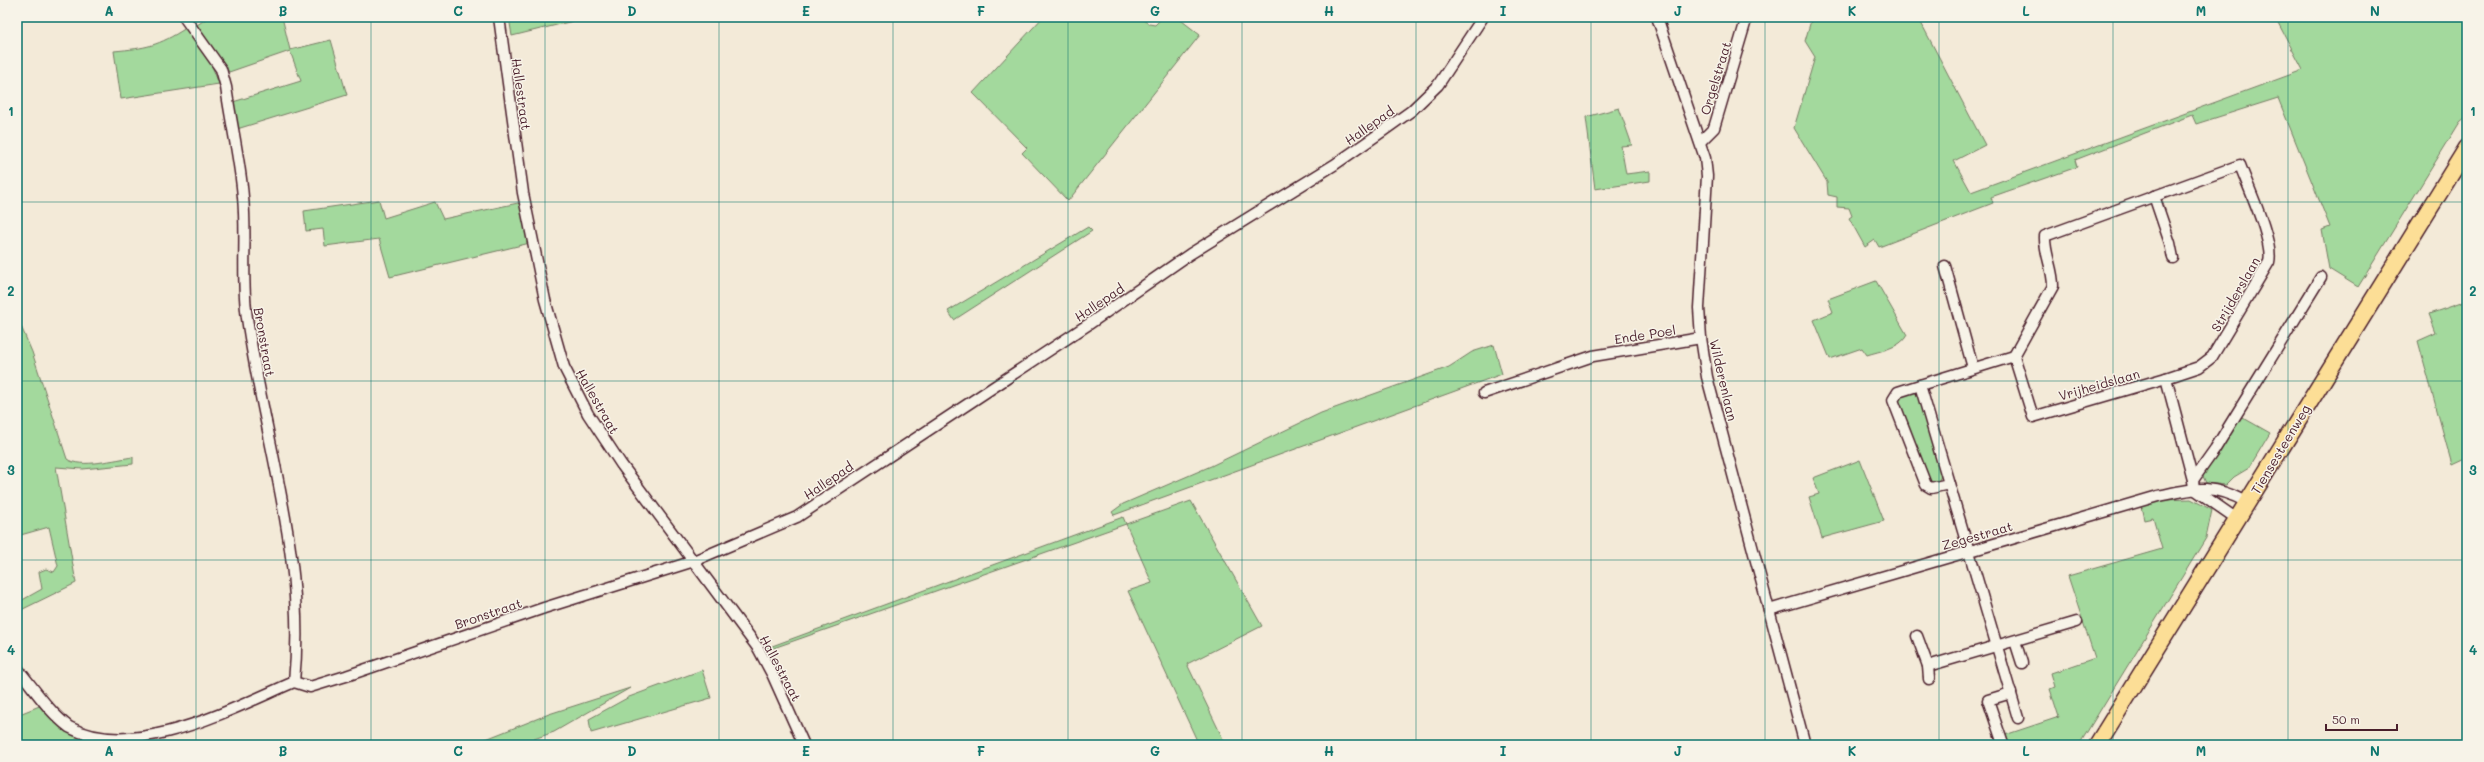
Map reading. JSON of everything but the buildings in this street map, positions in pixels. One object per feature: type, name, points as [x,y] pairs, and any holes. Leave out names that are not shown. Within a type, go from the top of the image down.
[{"type":"main road","name":"Tiensesteenweg","points":[[2097,745],[2466,149]]},
{"type":"street","name":"Bronstraat","points":[[184,17],[221,69],[226,87],[243,198],[244,278],[247,318],[282,492],[292,565],[296,653],[294,682],[310,687],[544,608],[691,562]]},
{"type":"street","name":"Hallestraat","points":[[499,17],[523,194],[545,300],[564,367],[575,391],[596,427],[691,562],[744,628],[758,648],[776,682],[804,745]]},
{"type":"street","name":"Hallepad","points":[[691,562],[797,517],[1083,328],[1190,254],[1365,144],[1412,111],[1438,85],[1483,17]]},
{"type":"street","name":"Wilderenlaan","points":[[1657,17],[1700,142],[1707,176],[1699,280],[1701,338],[1707,377],[1805,745]]},
{"type":"street","name":"Orgelstraat","points":[[1700,142],[1714,128],[1747,17]]},
{"type":"street","name":"Strijderslaan","points":[[2014,356],[2053,286],[2053,275],[2044,248],[2044,236],[2240,165],[2271,255],[2270,262],[2212,357],[2199,367],[2166,378]]},
{"type":"street","points":[[2154,196],[2170,243],[2173,258]]},
{"type":"street","points":[[1945,266],[1973,368]]},
{"type":"street","points":[[2193,484],[2321,277]]},
{"type":"street","name":"Ende Poel","points":[[1484,393],[1593,356],[1701,338]]},
{"type":"street","points":[[1949,484],[1931,488],[1926,485],[1894,400],[1898,392],[2014,356]]},
{"type":"street","name":"Vrijheidslaan","points":[[2014,356],[2033,417],[2166,378]]},
{"type":"street","points":[[2166,378],[2193,484],[2236,519]]},
{"type":"street","points":[[1920,385],[2018,718]]},
{"type":"street","name":"Zegestraat","points":[[1769,610],[2158,496],[2193,484],[2227,491],[2247,502]]},
{"type":"street","points":[[1928,666],[2077,622]]},
{"type":"street","points":[[1917,636],[1928,666],[1929,679]]},
{"type":"street","points":[[2015,640],[2022,663]]},
{"type":"street","points":[[17,668],[51,710],[70,727],[89,738],[121,744],[154,740],[184,731],[221,717],[294,682]]},
{"type":"street","points":[[1999,745],[2003,744],[1988,700],[2011,693]]},
{"type":"green space","points":[[209,17],[282,17],[290,50],[331,40],[347,95],[237,129],[233,102],[301,81],[290,51],[229,72],[197,25]]},
{"type":"green space","points":[[509,17],[573,17],[573,21],[512,36]]},
{"type":"green space","points":[[1043,17],[1139,17],[1149,24],[1155,25],[1163,17],[1177,17],[1200,35],[1068,201],[1022,153],[1027,148],[973,93]]},
{"type":"green space","points":[[1812,17],[1918,17],[1985,145],[1954,161],[1971,192],[2303,70],[2275,17],[2467,17],[2467,116],[2460,122],[2358,287],[2329,269],[2322,230],[2330,227],[2278,98],[2196,124],[2192,115],[2075,160],[2077,167],[1991,197],[1993,203],[1879,247],[1875,240],[1865,247],[1849,218],[1852,216],[1849,208],[1837,207],[1837,197],[1828,195],[1827,182],[1794,128],[1815,57],[1805,41]]},
{"type":"green space","points":[[186,28],[210,61],[219,84],[121,99],[114,51],[135,49],[152,45],[168,39]]},
{"type":"green space","points":[[1619,108],[1632,145],[1621,146],[1626,174],[1650,171],[1650,181],[1595,189],[1586,117]]},
{"type":"green space","points":[[379,200],[384,218],[435,202],[443,219],[518,203],[521,206],[530,243],[390,277],[379,239],[325,246],[323,229],[306,231],[304,211]]},
{"type":"green space","points":[[1088,227],[1092,231],[954,320],[948,311]]},
{"type":"green space","points":[[1876,281],[1907,335],[1895,346],[1867,355],[1862,348],[1830,359],[1814,320],[1833,312],[1828,299]]},
{"type":"green space","points":[[2467,301],[2467,458],[2452,465],[2418,341],[2436,333],[2429,314]]},
{"type":"green space","points":[[17,317],[32,352],[67,459],[73,462],[89,463],[133,457],[133,464],[83,469],[56,467],[76,583],[17,612],[17,603],[42,589],[39,572],[46,569],[54,572],[58,566],[49,527],[17,536]]},
{"type":"green space","points":[[1494,345],[1502,374],[1114,515],[1112,512],[1123,504],[1211,466],[1321,413],[1449,367],[1472,352]]},
{"type":"green space","points":[[1914,391],[1920,399],[1942,474],[1938,482],[1933,483],[1929,480],[1898,404],[1898,397]]},
{"type":"green space","points":[[2240,416],[2270,433],[2249,468],[2234,477],[2226,485],[2206,483],[2202,474]]},
{"type":"green space","points":[[1860,460],[1884,521],[1822,538],[1809,497],[1819,494],[1813,478]]},
{"type":"green space","points":[[2191,499],[2212,510],[2206,538],[2079,745],[2008,745],[2005,735],[2059,717],[2050,689],[2055,687],[2051,673],[2095,658],[2068,576],[2162,549],[2153,518],[2144,520],[2141,506],[2161,500]]},
{"type":"green space","points":[[1191,501],[1262,626],[1187,664],[1226,745],[1199,745],[1128,591],[1152,583],[1126,524]]},
{"type":"green space","points":[[1123,517],[1126,524],[765,651],[764,649]]},
{"type":"green space","points":[[702,670],[711,698],[591,733],[589,719],[629,697]]},
{"type":"green space","points":[[630,688],[554,732],[517,745],[471,745],[549,714]]},
{"type":"green space","points":[[42,705],[70,732],[84,739],[75,745],[17,745],[17,715]]}]
